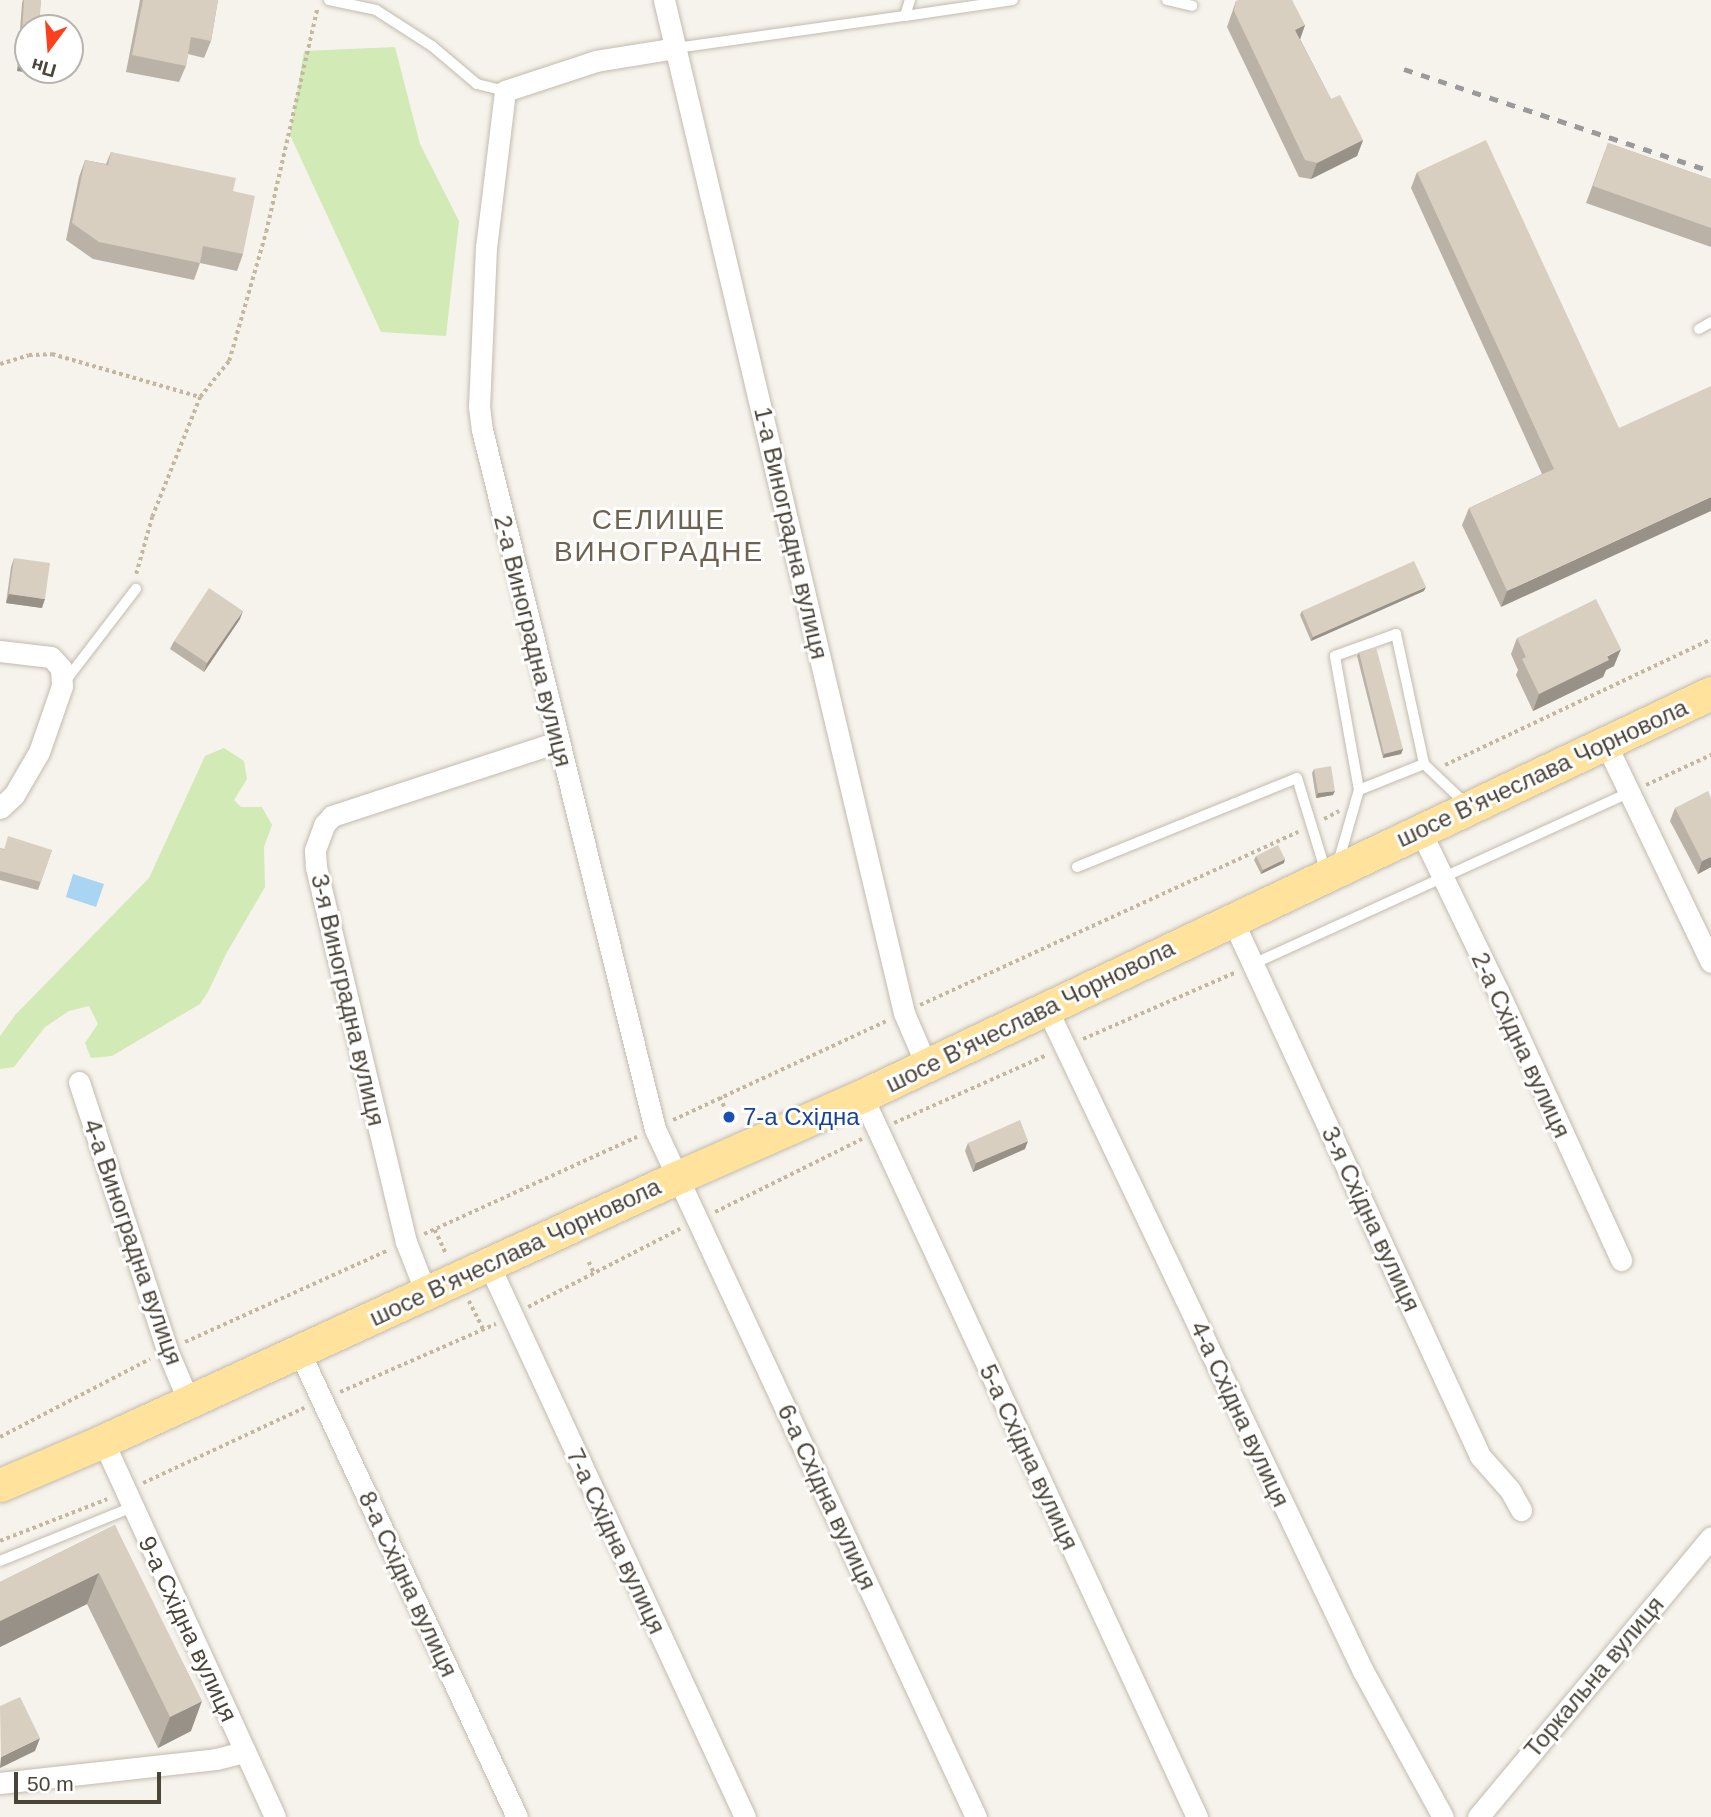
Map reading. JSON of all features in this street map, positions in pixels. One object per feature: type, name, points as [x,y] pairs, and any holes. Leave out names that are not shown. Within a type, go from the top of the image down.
[{"type":"main road","name":"шосе В'ячеслава Чорновола","points":[[0,1485],[103,1441],[676,1178],[862,1096],[1711,693]]},
{"type":"street","name":"1-а Виноградна вулиця","points":[[664,0],[904,1013],[926,1065]]},
{"type":"street","points":[[505,91],[596,61],[676,48]]},
{"type":"street","name":"2-а Виноградна вулиця","points":[[505,91],[486,247],[480,406],[482,430],[557,742],[655,1129],[676,1178]]},
{"type":"street","points":[[0,651],[51,657],[61,668],[62,687],[39,752],[14,795],[0,808]]},
{"type":"street","name":"3-я Виноградна вулиця","points":[[426,1293],[406,1242],[316,866],[320,834],[332,816],[557,742]]},
{"type":"street","points":[[1605,742],[1711,961]]},
{"type":"street","name":"2-а Східна вулиця","points":[[1420,830],[1441,879],[1498,990],[1621,1260]]},
{"type":"street","name":"3-я Східна вулиця","points":[[1232,919],[1480,1456],[1510,1490],[1521,1510]]},
{"type":"street","name":"4-а Східна вулиця","points":[[1046,1007],[1363,1671],[1443,1817]]},
{"type":"street","name":"4-а Виноградна вулиця","points":[[79,1082],[167,1350],[189,1402]]},
{"type":"street","name":"5-а Східна вулиця","points":[[862,1096],[1197,1817]]},
{"type":"street","name":"6-а Східна вулиця","points":[[676,1178],[976,1817]]},
{"type":"street","name":"7-а Східна вулиця","points":[[489,1265],[745,1817]]},
{"type":"street","name":"8-а Східна вулиця","points":[[299,1351],[517,1817]]},
{"type":"street","name":"9-а Східна вулиця","points":[[103,1441],[275,1817]]},
{"type":"street","name":"Торкальна вулиця","points":[[1478,1817],[1711,1537]]},
{"type":"street","points":[[0,1783],[216,1759],[245,1752]]},
{"type":"lane","points":[[328,0],[376,10],[432,46],[477,84],[505,91]]},
{"type":"lane","points":[[905,16],[910,0]]},
{"type":"lane","points":[[676,48],[1013,0]]},
{"type":"lane","points":[[1167,0],[1192,6]]},
{"type":"lane","points":[[1699,329],[1711,323]]},
{"type":"lane","points":[[62,687],[133,592]]},
{"type":"lane","points":[[1331,872],[1357,796],[1335,656],[1396,634],[1427,767],[1469,807]]},
{"type":"lane","points":[[1357,796],[1427,767]]},
{"type":"lane","points":[[1077,867],[1297,778],[1311,825],[1331,872]]},
{"type":"lane","points":[[1254,964],[1629,793]]},
{"type":"lane","points":[[0,1561],[128,1499]]},
{"type":"path","points":[[133,592],[152,517],[200,397],[229,361],[266,232],[319,0]]},
{"type":"path","points":[[0,364],[29,355],[52,354],[200,397]]},
{"type":"path","points":[[1427,767],[1451,763],[1711,639]]},
{"type":"path","points":[[1629,793],[1711,755]]},
{"type":"path","points":[[0,1437],[167,1350],[655,1129],[1311,825],[1357,796]]},
{"type":"path","points":[[1065,1047],[1254,964]]},
{"type":"path","points":[[720,1097],[729,1117]]},
{"type":"path","points":[[435,1229],[449,1259]]},
{"type":"path","points":[[589,1262],[594,1273]]},
{"type":"path","points":[[467,1296],[484,1330]]},
{"type":"path","points":[[0,1541],[128,1499],[322,1400]]},
{"type":"green space","points":[[395,47],[420,144],[459,221],[446,336],[381,332],[290,135],[304,51]]},
{"type":"green space","points":[[224,748],[244,761],[247,779],[234,800],[241,807],[262,807],[272,825],[264,847],[265,887],[200,1004],[112,1056],[91,1058],[85,1043],[98,1024],[89,1006],[69,1011],[45,1027],[14,1067],[0,1069],[0,1036],[16,1014],[149,878],[205,756]]},
{"type":"water","points":[[73,874],[104,884],[96,907],[66,897]]},
{"type":"building","points":[[24,0],[41,0],[40,14],[23,14]]},
{"type":"building","points":[[143,0],[218,0],[211,41],[191,37],[186,66],[132,55]]},
{"type":"building","points":[[1238,0],[1292,0],[1305,25],[1295,30],[1331,99],[1340,95],[1363,140],[1317,163],[1305,160],[1234,11]]},
{"type":"building","points":[[1486,140],[1619,428],[1711,386],[1711,497],[1507,591],[1469,508],[1554,469],[1417,172]]},
{"type":"building","points":[[1608,143],[1711,179],[1711,228],[1593,186]]},
{"type":"building","points":[[111,152],[236,178],[233,191],[255,196],[243,254],[203,246],[200,263],[99,242],[72,223],[85,160],[108,165]]},
{"type":"building","points":[[14,558],[50,563],[45,599],[9,594]]},
{"type":"building","points":[[1414,561],[1426,587],[1313,637],[1302,611]]},
{"type":"building","points":[[209,588],[243,611],[207,663],[174,641]]},
{"type":"building","points":[[1596,599],[1621,649],[1607,656],[1609,660],[1539,694],[1522,659],[1526,657],[1517,638]]},
{"type":"building","points":[[1376,647],[1403,749],[1384,754],[1359,652]]},
{"type":"building","points":[[1331,766],[1335,791],[1318,793],[1314,769]]},
{"type":"building","points":[[1708,791],[1711,798],[1711,857],[1702,861],[1675,808]]},
{"type":"building","points":[[8,836],[52,850],[41,882],[0,871],[0,848],[4,850]]},
{"type":"building","points":[[1278,845],[1285,859],[1263,870],[1256,856]]},
{"type":"building","points":[[1020,1120],[1028,1141],[976,1163],[968,1143]]},
{"type":"building","points":[[115,1525],[202,1701],[170,1717],[99,1573],[0,1621],[0,1582]]},
{"type":"building","points":[[20,1697],[40,1738],[1,1757],[0,1706]]},
{"type":"railway","points":[[1404,69],[1711,171]]},
{"type":"place","name":"7-а Східна","points":[[729,1117]]},
{"type":"district","name":"СЕЛИЩЕ ВИНОГРАДНЕ","points":[[659,536]]}]
